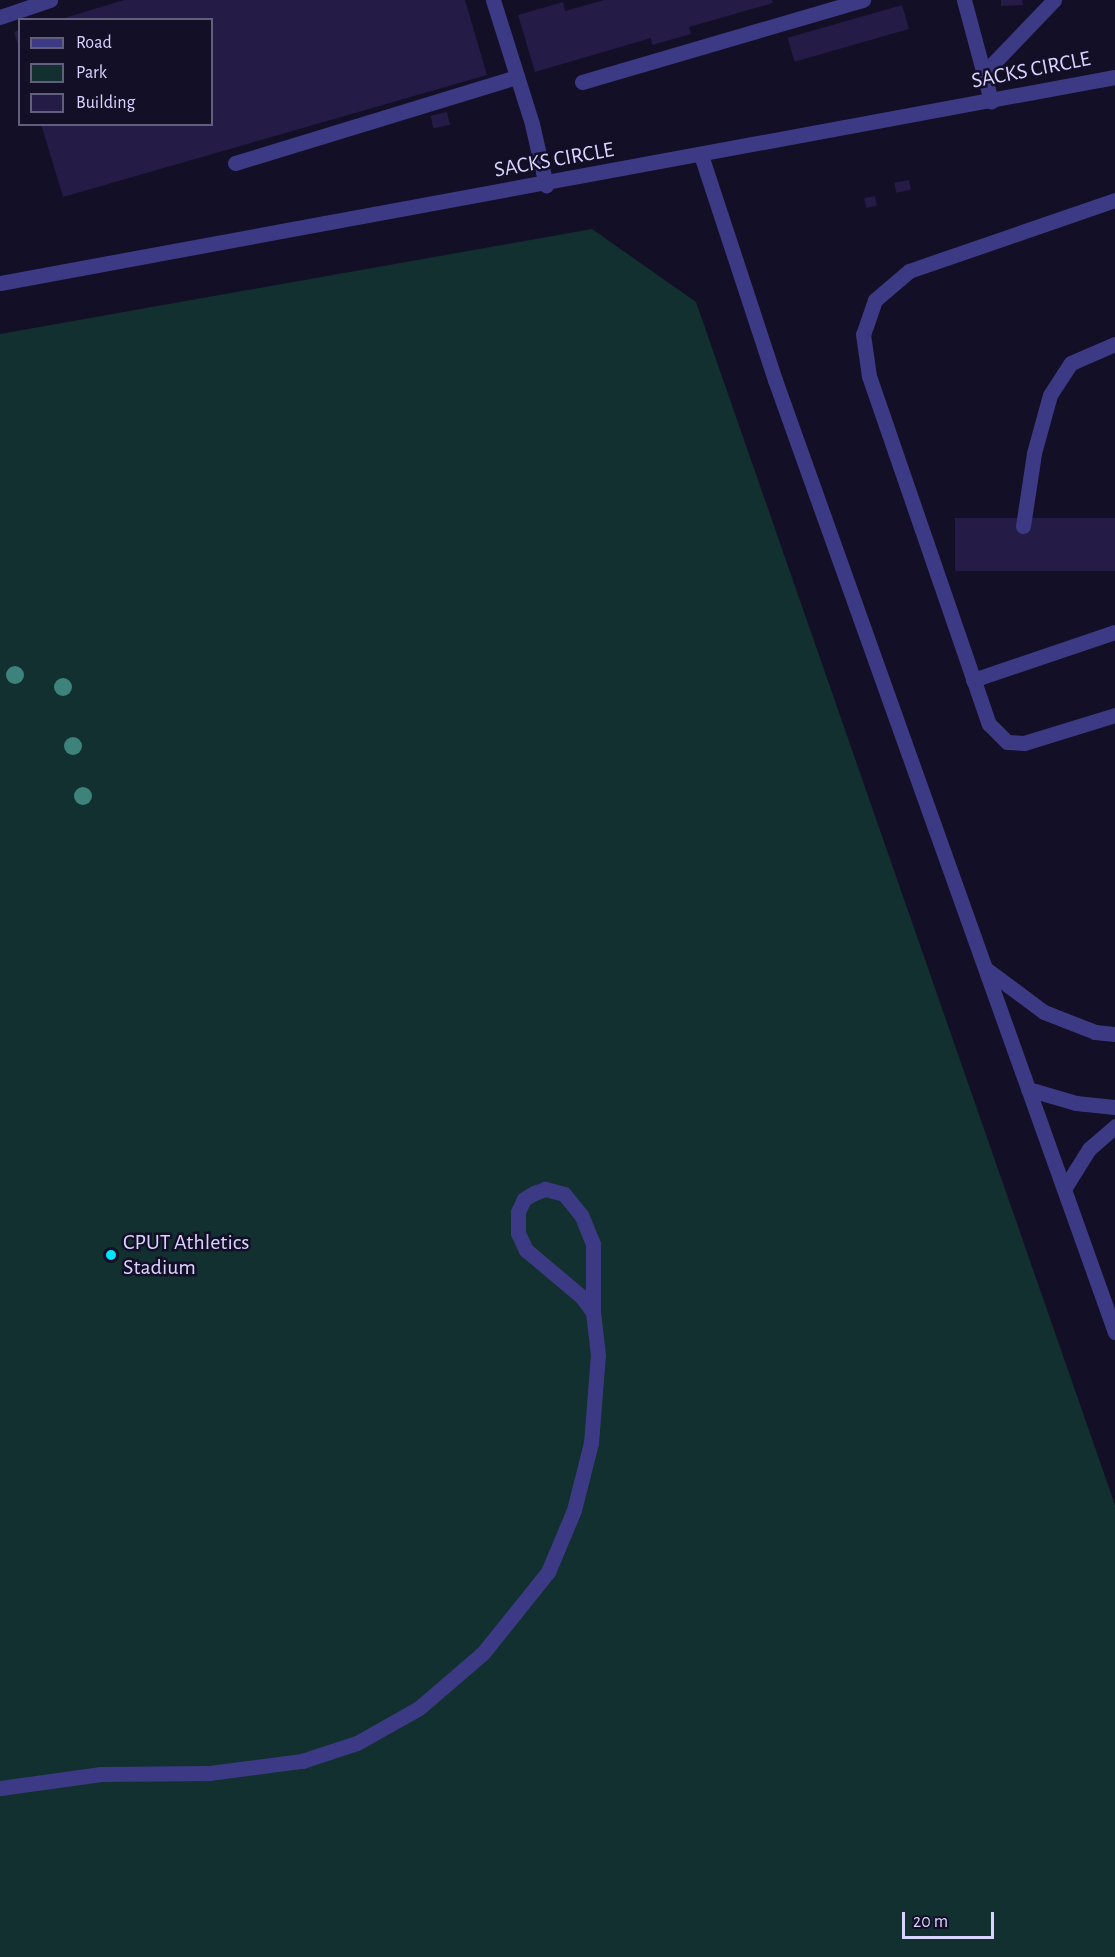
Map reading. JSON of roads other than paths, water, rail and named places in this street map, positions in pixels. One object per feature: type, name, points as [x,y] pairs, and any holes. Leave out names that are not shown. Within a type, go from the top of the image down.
[{"type":"street","points":[[0,16],[50,0]]},
{"type":"street","points":[[493,0],[546,184]]},
{"type":"street","points":[[582,82],[863,0]]},
{"type":"street","points":[[964,0],[991,101]]},
{"type":"street","points":[[984,73],[1054,0]]},
{"type":"street","points":[[235,163],[517,77]]},
{"type":"street","name":"SACKS CIRCLE","points":[[0,283],[546,184],[1115,77]]},
{"type":"street","points":[[701,155],[775,380],[1115,1332]]},
{"type":"street","points":[[1115,200],[909,272],[875,300],[863,334],[869,376],[989,724],[1007,742],[1024,743],[1115,715]]},
{"type":"street","points":[[1023,525],[1034,453],[1050,395],[1071,363],[1115,344]]},
{"type":"street","points":[[973,680],[1115,632]]},
{"type":"street","points":[[986,969],[1044,1012],[1095,1032],[1115,1034]]},
{"type":"street","points":[[1028,1089],[1076,1103],[1115,1107]]},
{"type":"street","points":[[1064,1189],[1089,1149],[1115,1126]]},
{"type":"street","points":[[0,1788],[101,1774],[209,1773],[302,1761],[357,1743],[419,1708],[483,1653],[515,1617],[552,1562],[574,1510],[591,1443],[598,1355],[592,1312],[593,1244],[581,1215],[564,1194],[545,1190],[534,1193],[524,1199],[518,1212],[518,1233],[526,1250],[582,1297],[592,1312]]},
{"type":"place","name":"CPUT Athletics Stadium","points":[[111,1255]]}]
